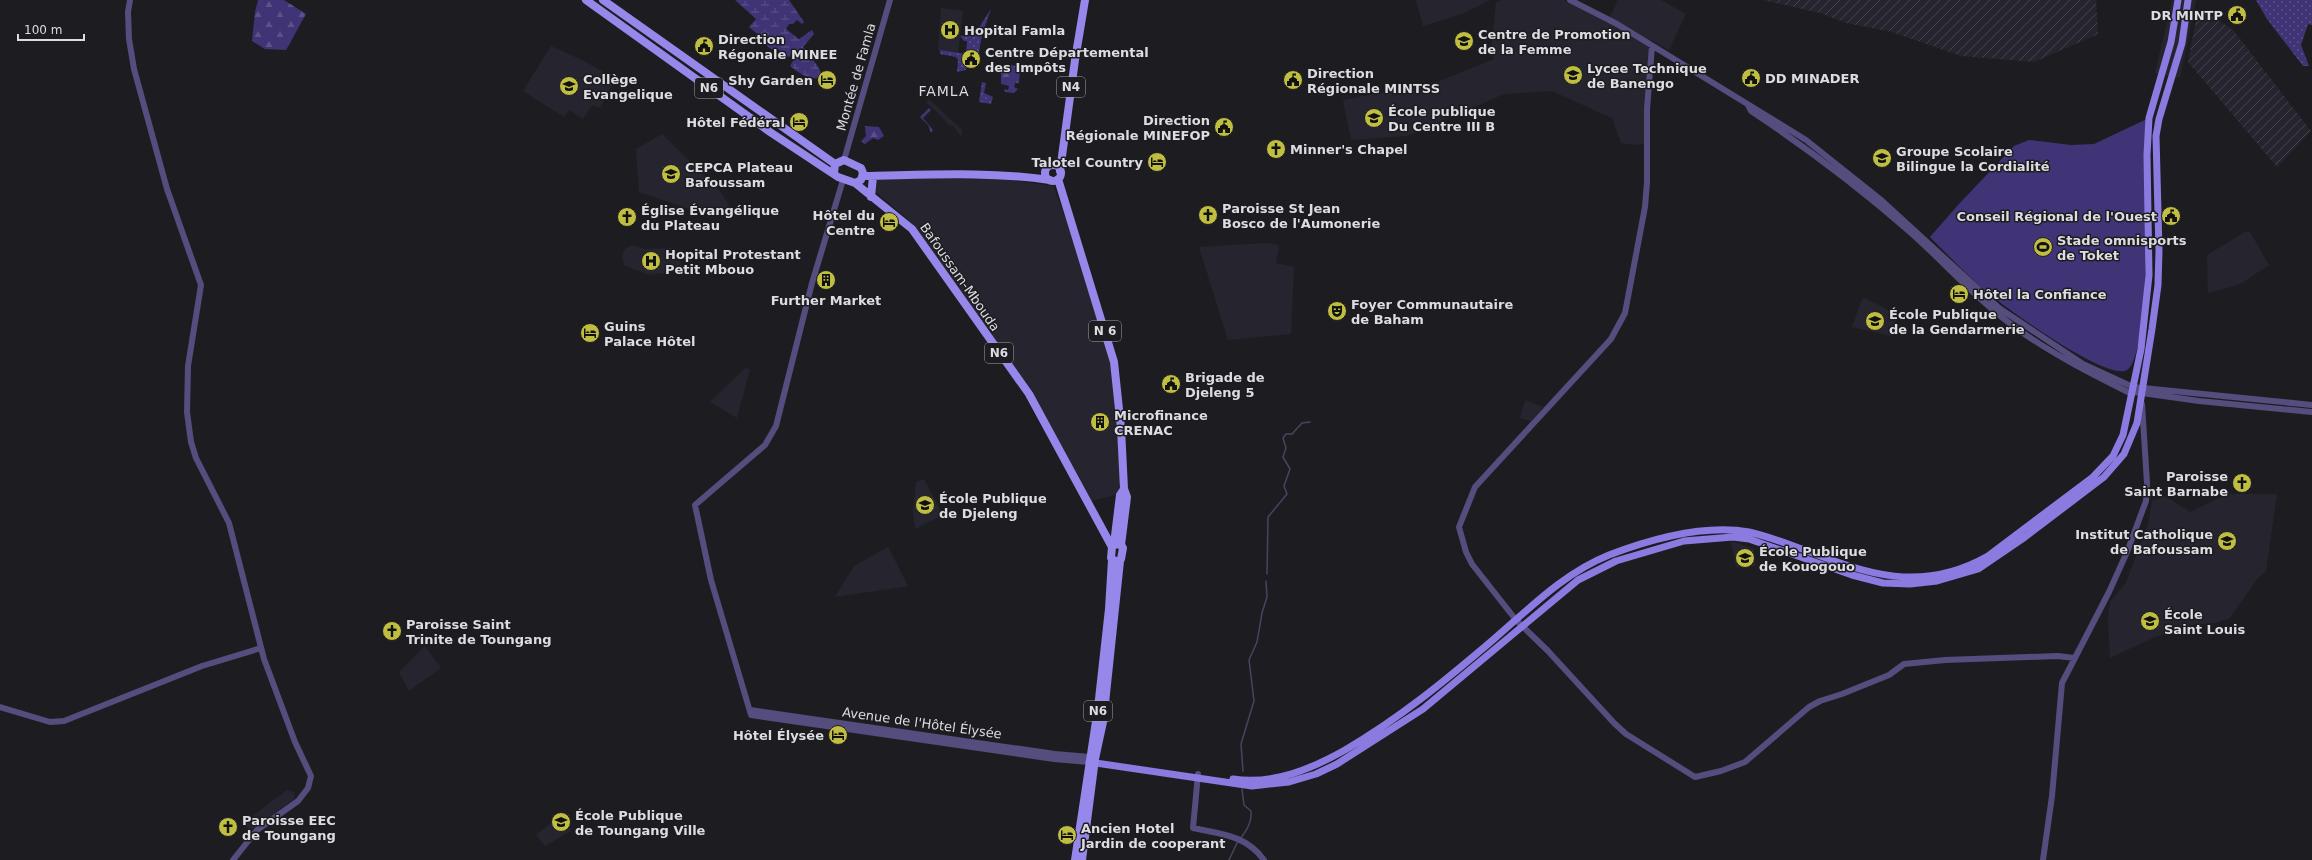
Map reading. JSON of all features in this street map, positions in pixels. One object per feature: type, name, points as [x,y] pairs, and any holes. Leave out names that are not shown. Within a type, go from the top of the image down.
[{"type":"highway","name":"N6","points":[[586,0],[630,30],[731,105],[834,173]]},
{"type":"highway","name":"N6","points":[[603,0],[803,143],[835,164]]},
{"type":"highway","name":"N4","points":[[1054,173],[1062,149],[1084,0]]},
{"type":"highway","points":[[630,30],[635,22]]},
{"type":"highway","points":[[672,61],[678,53]]},
{"type":"highway","points":[[731,105],[737,96]]},
{"type":"highway","points":[[798,150],[803,143]]},
{"type":"highway","points":[[863,176],[861,168],[844,160],[835,164],[834,173],[843,180],[855,183],[863,176],[941,174],[1023,176],[1054,173]]},
{"type":"highway","points":[[1023,176],[1054,173]]},
{"type":"highway","name":"N 6","points":[[1054,173],[1114,362],[1121,428],[1124,489],[1127,497],[1115,545]]},
{"type":"highway","points":[[872,196],[873,176]]},
{"type":"highway","name":"Bafoussam-Mbouda","points":[[855,183],[912,229],[1029,394],[1115,545]]},
{"type":"highway","name":"N6","points":[[1082,860],[1083,828],[1092,760],[1102,708],[1113,609],[1116,560],[1115,545]]},
{"type":"highway","name":"N6","points":[[1075,860],[1083,828]]},
{"type":"main road","points":[[1197,776],[1251,780],[1290,776],[1352,746],[1399,716],[1560,582],[1596,561],[1648,543],[1707,531],[1730,530],[1752,533],[1837,563],[1886,576],[1928,576],[1972,565],[2019,533],[2105,465],[2113,456],[2123,435],[2141,349],[2149,275],[2146,155],[2149,118],[2171,42],[2178,0]]},
{"type":"main road","points":[[1092,760],[1197,776],[1234,784],[1270,785],[1304,778],[1337,764],[1423,709],[1566,588],[1602,567],[1661,547],[1703,538],[1733,537],[1749,539],[1852,576],[1883,583],[1910,584],[1937,581],[1963,575],[1978,569],[2024,537],[2104,477],[2124,454],[2134,430],[2142,391],[2158,285],[2156,136],[2164,100],[2182,43],[2188,0]]},
{"type":"street","points":[[130,0],[128,12],[129,39],[134,70],[168,189],[201,285],[188,366],[187,405],[191,442],[196,458],[224,509],[231,528],[261,648],[295,742],[311,776],[308,788],[298,801],[257,830],[233,860]]},
{"type":"street","name":"Montée de Famla","points":[[844,160],[890,0]]},
{"type":"street","points":[[1570,0],[1618,24],[1748,105],[1754,106],[1853,180],[1999,308],[2083,364],[2132,391],[2312,412]]},
{"type":"street","points":[[1652,46],[1647,109],[1647,182],[1625,313],[1612,339],[1476,487],[1459,527],[1466,552],[1472,564],[1516,620],[1620,729],[1695,777],[1742,763],[1809,707],[1820,701],[1842,694],[1889,675],[1904,664],[1945,660],[2058,656],[2074,658]]},
{"type":"street","name":"Avenue de l'Hôtel Élysée","points":[[843,180],[812,284],[776,426],[764,445],[695,505],[711,580],[751,712],[1092,760]]},
{"type":"street","points":[[2043,860],[2052,796],[2060,690],[2074,658],[2109,592],[2137,525],[2147,491],[2142,391]]},
{"type":"street","points":[[2200,398],[2312,405]]},
{"type":"street","points":[[0,707],[50,722],[64,722],[202,666],[261,648]]},
{"type":"street","points":[[1197,776],[1192,828],[1241,839],[1256,849],[1264,860]]},
{"type":"shaded area","points":[[1416,0],[1490,0],[1462,14],[1423,26]]},
{"type":"shaded area","name":"Lycee Technique de Banengo","points":[[1502,0],[1564,0],[1607,23],[1618,0],[1661,0],[1686,14],[1669,50],[1651,40],[1647,72],[1646,143],[1637,145],[1621,143],[1612,118],[1552,91],[1504,94],[1407,136],[1351,140],[1343,100],[1440,81],[1494,59],[1491,48],[1496,3]]},
{"type":"shaded area","points":[[1763,0],[2096,0],[2098,34],[2034,62],[1961,56],[1892,32],[1846,23],[1820,13]]},
{"type":"shaded area","points":[[2172,0],[2196,0],[2180,78],[2155,73]]},
{"type":"shaded area","name":"Hopital Famla","points":[[941,8],[963,11],[958,53],[938,50]]},
{"type":"shaded area","points":[[2198,10],[2212,16],[2233,30],[2311,131],[2277,167],[2188,62]]},
{"type":"shaded area","name":"Collège Evangelique","points":[[551,46],[582,60],[607,74],[614,82],[600,108],[592,105],[583,119],[570,110],[564,117],[523,91]]},
{"type":"shaded area","points":[[929,99],[962,130],[961,137],[952,125],[950,126],[933,108],[926,103]]},
{"type":"shaded area","name":"CEPCA Plateau Bafoussam","points":[[662,134],[721,192],[733,212],[701,213],[639,192],[636,149]]},
{"type":"shaded area","points":[[874,177],[1000,179],[1053,186],[1071,231],[1109,356],[1116,398],[1121,478],[1117,495],[1090,501],[1038,404],[911,222],[871,188]]},
{"type":"shaded area","points":[[2245,232],[2250,232],[2269,265],[2240,284],[2208,293],[2207,255]]},
{"type":"shaded area","points":[[1266,243],[1279,245],[1276,263],[1294,267],[1291,334],[1228,340],[1199,247]]},
{"type":"shaded area","name":"Hopital Protestant Petit Mbouo","points":[[632,245],[645,249],[671,248],[683,266],[681,271],[648,275],[624,265],[622,256],[625,249]]},
{"type":"shaded area","name":"École Publique de la Gendarmerie","points":[[1863,297],[1898,315],[1891,336],[1852,327]]},
{"type":"shaded area","points":[[745,368],[750,369],[737,418],[710,402]]},
{"type":"shaded area","points":[[1525,400],[1543,407],[1531,421],[1520,418]]},
{"type":"shaded area","name":"École Publique de Djeleng","points":[[924,479],[943,515],[915,529],[913,513],[916,482]]},
{"type":"shaded area","points":[[2228,494],[2277,494],[2266,571],[2258,578],[2230,618],[2215,623],[2196,624],[2155,637],[2110,658],[2108,618],[2110,602],[2126,582],[2148,525],[2152,501],[2165,496],[2190,512]]},
{"type":"shaded area","name":"École Publique de Kouogouo","points":[[1731,541],[1754,549],[1755,566],[1736,567]]},
{"type":"shaded area","points":[[888,547],[908,586],[835,597],[854,566]]},
{"type":"shaded area","points":[[425,646],[441,668],[409,691],[399,672]]},
{"type":"shaded area","points":[[287,790],[295,793],[294,799],[250,831],[243,823]]},
{"type":"shaded area","name":"École Publique de Toungang Ville","points":[[565,812],[571,831],[545,846],[536,835]]},
{"type":"green space","points":[[258,0],[284,0],[306,14],[286,50],[265,49],[252,41],[255,12]]},
{"type":"green space","points":[[735,0],[789,0],[804,22],[802,24],[797,20],[793,24],[789,24],[786,29],[799,39],[812,30],[814,34],[803,47],[822,74],[820,78],[811,78],[790,66],[797,54],[793,52],[789,57],[785,56],[778,49],[771,49],[767,46],[767,42],[749,27],[756,19]]},
{"type":"green space","points":[[2256,0],[2312,0],[2312,25],[2308,24],[2301,45],[2309,66],[2303,66],[2267,19]]},
{"type":"green space","points":[[991,9],[982,35],[978,57],[967,54],[964,64],[967,65],[966,70],[957,72],[958,60],[956,57],[940,54],[940,50],[966,54],[967,41],[964,41],[960,36],[974,35]]},
{"type":"green space","points":[[1005,64],[1020,67],[1019,83],[1015,83],[1014,87],[1018,89],[1014,93],[1005,92],[1004,89],[1008,90],[1009,86],[1001,84],[1001,72]]},
{"type":"green space","points":[[982,82],[986,83],[984,93],[993,97],[991,104],[979,102]]},
{"type":"green space","points":[[929,108],[931,110],[923,118],[933,130],[931,133],[928,125],[920,117]]},
{"type":"green space","name":"Stade omnisports de Toket","points":[[2147,119],[2146,253],[2141,330],[2135,356],[2127,370],[2116,371],[2077,354],[2009,309],[1975,282],[1930,237],[2014,146],[2029,140],[2071,145],[2094,144]]},
{"type":"green space","points":[[865,126],[879,127],[884,136],[878,140],[873,138],[865,144],[861,141],[866,136]]},
{"type":"waterway","points":[[1267,574],[1268,517],[1287,494],[1284,486],[1290,469],[1283,457],[1286,448],[1283,438],[1286,434],[1292,434],[1302,423],[1310,422]]},
{"type":"waterway","points":[[1243,771],[1241,744],[1254,701],[1249,660],[1257,642],[1262,613],[1267,597],[1266,581]]},
{"type":"waterway","points":[[1240,839],[1251,819],[1251,811],[1244,805],[1242,789]]},
{"type":"waterway","points":[[1229,860],[1238,841]]},
{"type":"place","name":"DR MINTP","points":[[2237,15]]},
{"type":"place","name":"Hopital Famla","points":[[950,30]]},
{"type":"place","name":"Centre de Promotion de la Femme","points":[[1464,41]]},
{"type":"place","name":"Direction Régonale MINEE","points":[[704,46]]},
{"type":"place","name":"Centre Départemental des Impôts","points":[[971,59]]},
{"type":"place","name":"Lycee Technique de Banengo","points":[[1573,75]]},
{"type":"place","name":"DD MINADER","points":[[1751,78]]},
{"type":"place","name":"Shy Garden","points":[[827,80]]},
{"type":"place","name":"Direction Régionale MINTSS","points":[[1293,80]]},
{"type":"place","name":"Collège Evangelique","points":[[569,86]]},
{"type":"place","name":"École publique Du Centre III B","points":[[1374,118]]},
{"type":"place","name":"Hôtel Fédéral","points":[[799,122]]},
{"type":"place","name":"Direction Régionale MINEFOP","points":[[1224,127]]},
{"type":"place","name":"Minner's Chapel","points":[[1276,149]]},
{"type":"place","name":"Groupe Scolaire Bilingue la Cordialité","points":[[1882,158]]},
{"type":"place","name":"Talotel Country","points":[[1157,162]]},
{"type":"place","name":"CEPCA Plateau Bafoussam","points":[[671,174]]},
{"type":"place","name":"Paroisse St Jean Bosco de l'Aumonerie","points":[[1208,215]]},
{"type":"place","name":"Conseil Régional de l'Ouest","points":[[2171,216]]},
{"type":"place","name":"Église Évangélique du Plateau","points":[[627,217]]},
{"type":"place","name":"Hôtel du Centre","points":[[889,222]]},
{"type":"place","name":"Stade omnisports de Toket","points":[[2043,247]]},
{"type":"place","name":"Hopital Protestant Petit Mbouo","points":[[651,261]]},
{"type":"place","name":"Further Market","points":[[826,280]]},
{"type":"place","name":"Hôtel la Confiance","points":[[1959,294]]},
{"type":"place","name":"Foyer Communautaire de Baham","points":[[1337,311]]},
{"type":"place","name":"École Publique de la Gendarmerie","points":[[1875,321]]},
{"type":"place","name":"Guins Palace Hôtel","points":[[590,333]]},
{"type":"place","name":"Brigade de Djeleng 5","points":[[1171,384]]},
{"type":"place","name":"Microfinance CRENAC","points":[[1100,422]]},
{"type":"place","name":"Paroisse Saint Barnabe","points":[[2242,483]]},
{"type":"place","name":"École Publique de Djeleng","points":[[925,505]]},
{"type":"place","name":"Institut Catholique de Bafoussam","points":[[2227,541]]},
{"type":"place","name":"École Publique de Kouogouo","points":[[1745,558]]},
{"type":"place","name":"École Saint Louis","points":[[2150,621]]},
{"type":"place","name":"Paroisse Saint Trinite de Toungang","points":[[392,631]]},
{"type":"place","name":"Hôtel Élysée","points":[[838,735]]},
{"type":"place","name":"École Publique de Toungang Ville","points":[[561,822]]},
{"type":"place","name":"Paroisse EEC de Toungang","points":[[228,827]]},
{"type":"place","name":"Ancien Hotel Jardin de cooperant","points":[[1067,835]]},
{"type":"district","name":"FAMLA","points":[[944,91]]}]
